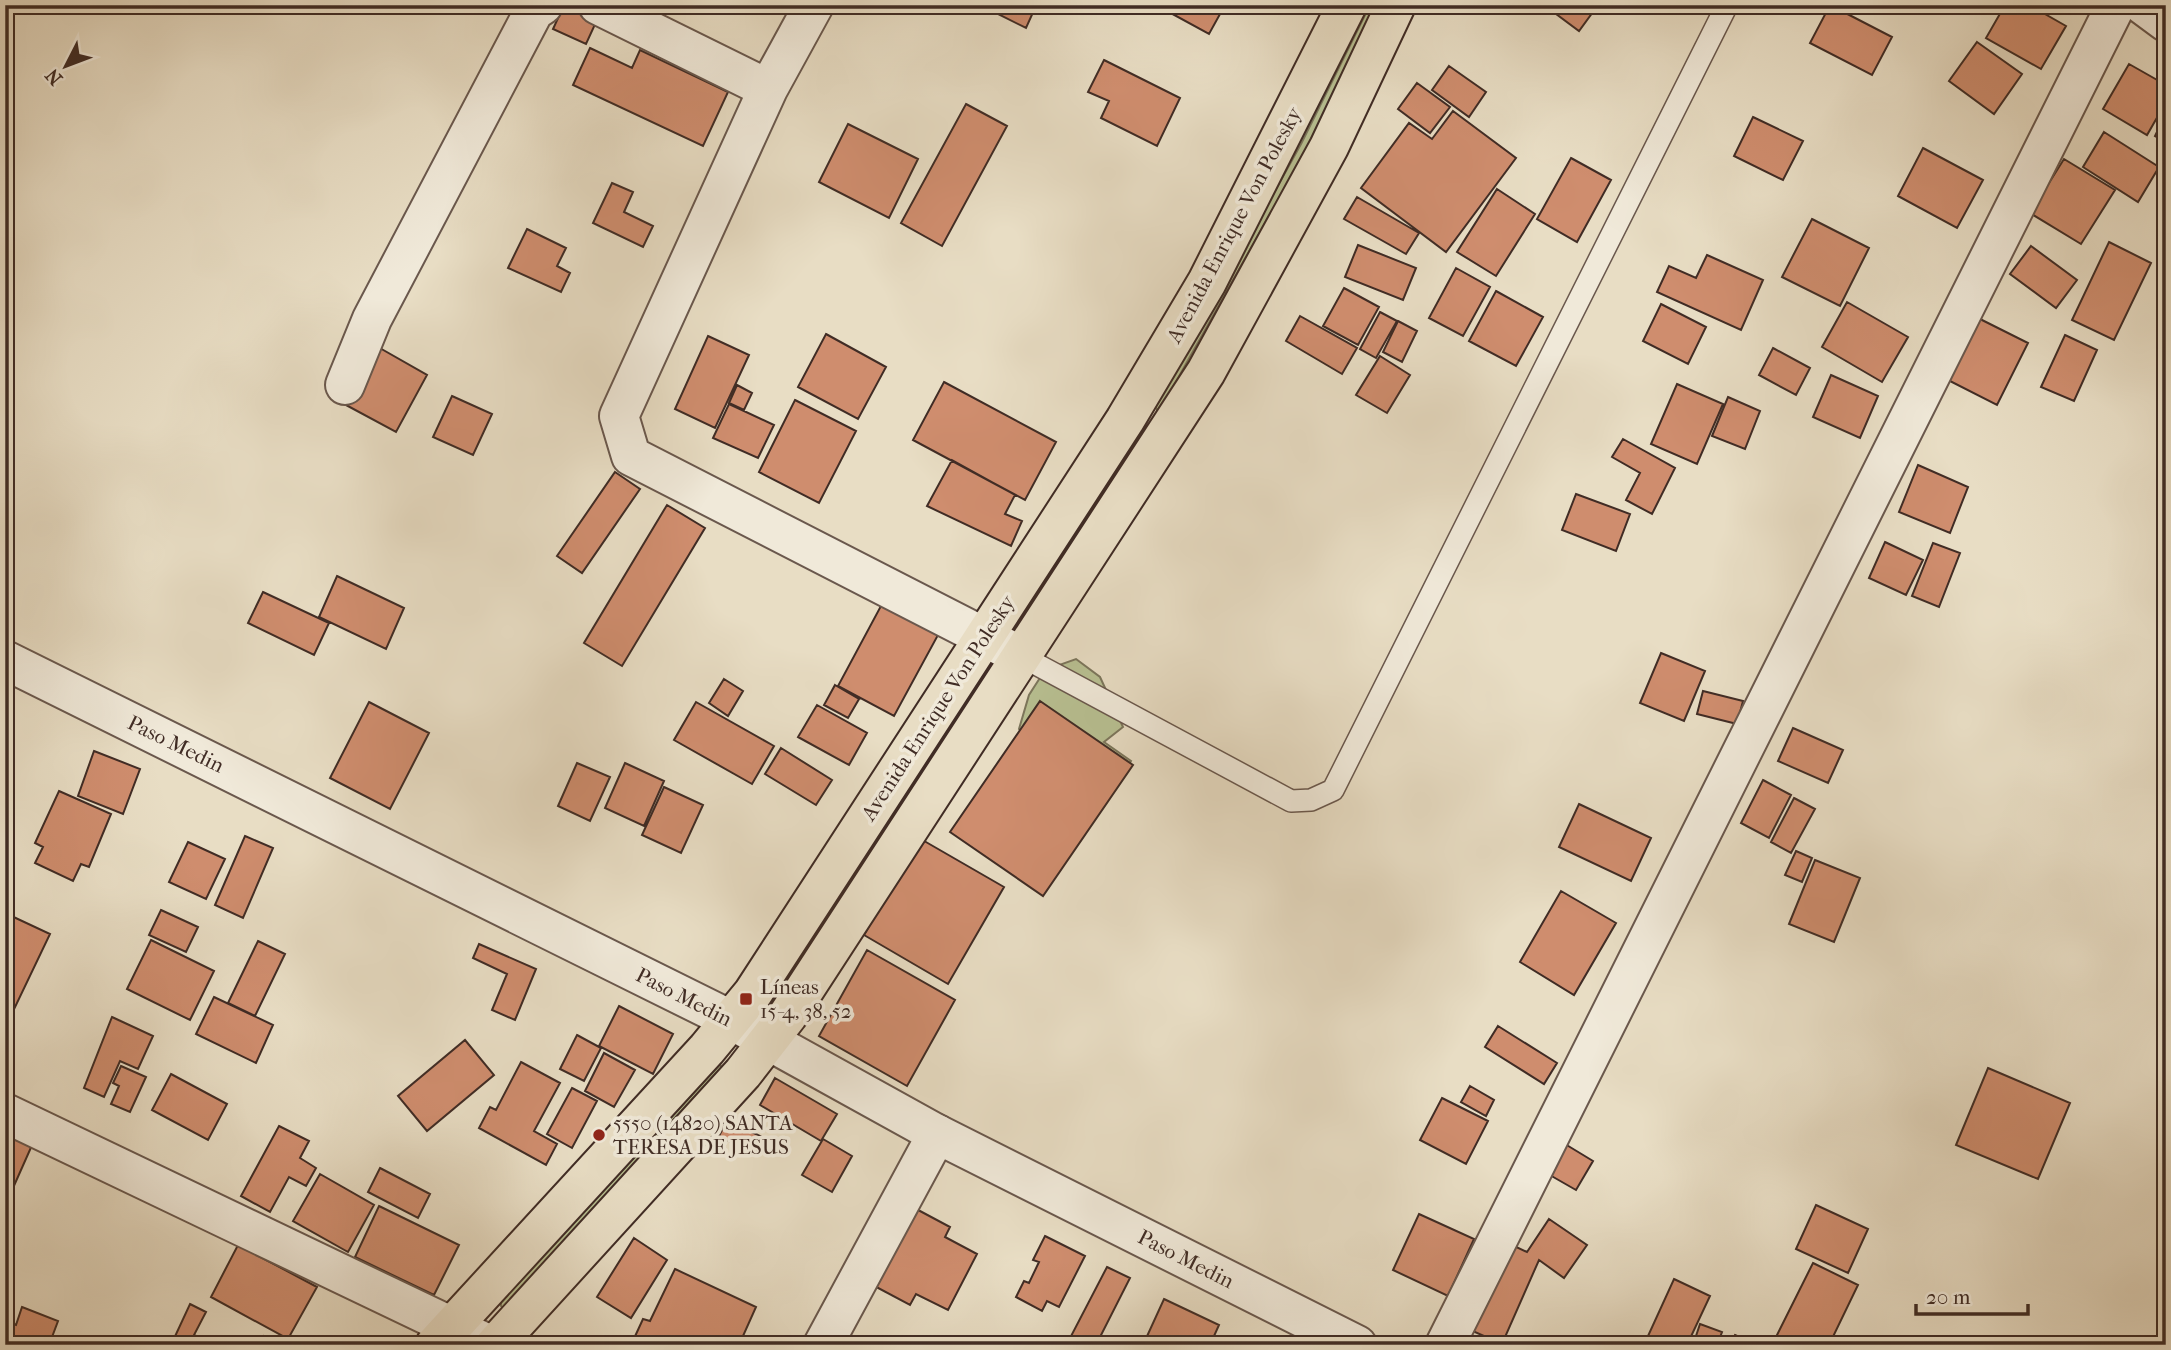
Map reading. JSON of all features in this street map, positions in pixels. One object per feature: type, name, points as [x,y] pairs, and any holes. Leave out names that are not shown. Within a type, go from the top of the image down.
[{"type":"main road","name":"Avenida Enrique Von Polesky","points":[[443,1336],[707,1049],[753,993],[1125,420],[1207,282],[1347,5]]},
{"type":"main road","name":"Avenida Enrique Von Polesky","points":[[492,1345],[769,1042],[1161,444],[1248,300],[1329,147],[1396,5]]},
{"type":"main road","points":[[1125,420],[1161,444]]},
{"type":"street","points":[[345,385],[372,319],[534,11],[543,5]]},
{"type":"street","points":[[598,5],[768,89]]},
{"type":"street","points":[[814,5],[768,89],[619,416],[621,431],[631,456],[985,635],[1021,656]]},
{"type":"street","points":[[1446,1345],[2116,5]]},
{"type":"street","points":[[2143,5],[2166,22]]},
{"type":"street","name":"Paso Medin","points":[[5,660],[731,1020],[937,1134],[1356,1345]]},
{"type":"street","points":[[5,1113],[443,1336],[492,1345]]},
{"type":"street","points":[[823,1345],[937,1134]]},
{"type":"lane","points":[[1021,656],[1291,801],[1311,800],[1333,790],[1727,5]]},
{"type":"green space","points":[[1370,5],[1378,5],[1306,150],[1159,412],[1155,407],[1301,144]]},
{"type":"green space","points":[[1124,456],[1131,457],[1017,631],[1014,626]]},
{"type":"green space","points":[[1076,659],[1100,677],[1123,727],[1104,742],[1131,761],[1044,887],[1034,744],[1019,729],[1029,695],[1045,670]]},
{"type":"green space","points":[[984,676],[986,678],[774,999],[771,996]]},
{"type":"green space","points":[[720,1064],[722,1069],[504,1308],[501,1306],[501,1302]]},
{"type":"building","points":[[564,5],[597,20],[586,44],[553,29]]},
{"type":"building","points":[[992,5],[1029,5],[1035,8],[1026,28],[990,10]]},
{"type":"building","points":[[1156,5],[1225,5],[1209,34]]},
{"type":"building","points":[[1544,5],[1598,5],[1579,31]]},
{"type":"building","points":[[1830,5],[1892,37],[1872,75],[1810,43]]},
{"type":"building","points":[[2005,5],[2029,5],[2066,26],[2041,69],[1986,38]]},
{"type":"building","points":[[1977,42],[2022,74],[1994,114],[1949,81]]},
{"type":"building","points":[[590,48],[632,68],[640,50],[728,92],[703,146],[573,85]]},
{"type":"building","points":[[1104,60],[1180,98],[1157,146],[1101,118],[1109,101],[1088,92]]},
{"type":"building","points":[[2129,64],[2166,85],[2166,102],[2147,135],[2103,109]]},
{"type":"building","points":[[1449,66],[1486,92],[1469,117],[1432,90]]},
{"type":"building","points":[[1417,83],[1450,107],[1430,133],[1398,109]]},
{"type":"building","points":[[966,104],[1007,126],[942,246],[901,223]]},
{"type":"building","points":[[1453,111],[1516,158],[1446,252],[1361,188],[1409,123],[1432,139]]},
{"type":"building","points":[[2166,113],[2166,142],[2155,136]]},
{"type":"building","points":[[1753,117],[1803,141],[1783,180],[1734,156]]},
{"type":"building","points":[[848,124],[918,159],[889,218],[819,182]]},
{"type":"building","points":[[2104,132],[2159,167],[2138,202],[2083,167]]},
{"type":"building","points":[[1923,148],[1983,180],[1957,228],[1898,196]]},
{"type":"building","points":[[1571,158],[1611,180],[1577,242],[1537,219]]},
{"type":"building","points":[[2064,159],[2115,190],[2081,244],[2030,213]]},
{"type":"building","points":[[612,183],[633,192],[624,212],[653,226],[643,247],[593,223]]},
{"type":"building","points":[[1497,189],[1535,214],[1496,276],[1457,252]]},
{"type":"building","points":[[1357,197],[1419,233],[1406,254],[1344,219]]},
{"type":"building","points":[[1812,219],[1869,248],[1840,306],[1782,277]]},
{"type":"building","points":[[527,229],[566,248],[557,266],[570,273],[561,292],[508,268]]},
{"type":"building","points":[[2109,242],[2151,263],[2114,340],[2072,320]]},
{"type":"building","points":[[1358,245],[1416,268],[1403,300],[1345,277]]},
{"type":"building","points":[[2031,246],[2077,280],[2056,308],[2010,274]]},
{"type":"building","points":[[1707,255],[1763,280],[1741,330],[1657,292],[1669,266],[1696,278]]},
{"type":"building","points":[[1456,268],[1490,287],[1463,336],[1429,318]]},
{"type":"building","points":[[1344,288],[1379,307],[1358,345],[1323,326]]},
{"type":"building","points":[[1496,291],[1543,317],[1516,366],[1469,341]]},
{"type":"building","points":[[1847,302],[1908,337],[1882,382],[1822,347]]},
{"type":"building","points":[[1661,304],[1706,327],[1688,364],[1643,341]]},
{"type":"building","points":[[1380,312],[1397,321],[1376,358],[1360,349]]},
{"type":"building","points":[[1300,316],[1357,348],[1342,374],[1286,341]]},
{"type":"building","points":[[1974,316],[2028,343],[1997,405],[1944,378]]},
{"type":"building","points":[[1398,321],[1417,331],[1402,362],[1383,352]]},
{"type":"building","points":[[826,334],[886,367],[858,419],[798,387]]},
{"type":"building","points":[[2065,335],[2097,350],[2074,401],[2041,387]]},
{"type":"building","points":[[708,336],[749,355],[715,428],[675,409]]},
{"type":"building","points":[[378,347],[427,375],[396,432],[346,405]]},
{"type":"building","points":[[1773,348],[1810,368],[1796,395],[1759,375]]},
{"type":"building","points":[[1380,356],[1410,375],[1387,413],[1356,395]]},
{"type":"building","points":[[1831,375],[1878,396],[1860,438],[1813,417]]},
{"type":"building","points":[[944,382],[1056,442],[1025,500],[913,440]]},
{"type":"building","points":[[1677,384],[1723,404],[1697,464],[1651,444]]},
{"type":"building","points":[[737,385],[752,393],[744,410],[729,403]]},
{"type":"building","points":[[452,396],[492,414],[473,455],[433,437]]},
{"type":"building","points":[[1728,397],[1760,411],[1745,449],[1712,436]]},
{"type":"building","points":[[795,400],[856,431],[819,503],[759,472]]},
{"type":"building","points":[[729,404],[774,425],[758,458],[713,438]]},
{"type":"building","points":[[1623,439],[1675,468],[1652,514],[1626,500],[1640,473],[1612,457]]},
{"type":"building","points":[[952,460],[1015,495],[1005,514],[1022,521],[1011,546],[927,506]]},
{"type":"building","points":[[1918,465],[1968,487],[1950,533],[1899,512]]},
{"type":"building","points":[[615,472],[640,489],[582,573],[557,556]]},
{"type":"building","points":[[1576,494],[1630,514],[1616,551],[1562,530]]},
{"type":"building","points":[[667,505],[705,528],[622,666],[584,643]]},
{"type":"building","points":[[1885,542],[1923,560],[1906,595],[1869,578]]},
{"type":"building","points":[[1933,543],[1960,553],[1939,607],[1912,596]]},
{"type":"building","points":[[337,576],[404,608],[386,649],[319,617]]},
{"type":"building","points":[[263,592],[329,623],[314,655],[248,623]]},
{"type":"building","points":[[882,604],[938,635],[894,716],[838,686]]},
{"type":"building","points":[[1661,653],[1705,671],[1684,721],[1640,703]]},
{"type":"building","points":[[724,679],[743,691],[728,716],[709,703]]},
{"type":"building","points":[[835,685],[859,699],[848,718],[824,705]]},
{"type":"building","points":[[1703,691],[1743,701],[1737,724],[1697,714]]},
{"type":"building","points":[[1040,701],[1133,765],[1043,896],[950,832]]},
{"type":"building","points":[[369,702],[429,733],[390,809],[330,778]]},
{"type":"building","points":[[696,702],[774,746],[752,784],[674,740]]},
{"type":"building","points":[[817,705],[867,733],[849,765],[798,737]]},
{"type":"building","points":[[1793,728],[1843,750],[1828,783],[1778,761]]},
{"type":"building","points":[[781,748],[832,780],[816,805],[765,774]]},
{"type":"building","points":[[94,751],[140,769],[123,814],[78,796]]},
{"type":"building","points":[[577,763],[610,777],[590,821],[558,806]]},
{"type":"building","points":[[625,763],[664,781],[644,826],[605,808]]},
{"type":"building","points":[[1763,780],[1791,795],[1769,838],[1741,823]]},
{"type":"building","points":[[664,787],[703,805],[681,853],[642,835]]},
{"type":"building","points":[[59,791],[111,814],[89,867],[81,864],[73,881],[35,863],[43,847],[35,843]]},
{"type":"building","points":[[1794,798],[1815,809],[1791,853],[1771,842]]},
{"type":"building","points":[[1579,804],[1651,838],[1631,881],[1559,847]]},
{"type":"building","points":[[245,836],[273,848],[243,918],[215,905]]},
{"type":"building","points":[[919,838],[1004,887],[948,984],[864,935]]},
{"type":"building","points":[[188,842],[225,859],[206,899],[169,882]]},
{"type":"building","points":[[1796,851],[1812,858],[1802,882],[1785,875]]},
{"type":"building","points":[[1815,860],[1860,878],[1834,942],[1789,924]]},
{"type":"building","points":[[1561,891],[1616,923],[1574,995],[1520,962]]},
{"type":"building","points":[[161,910],[198,927],[186,952],[149,935]]},
{"type":"building","points":[[5,913],[50,934],[5,1028]]},
{"type":"building","points":[[151,940],[214,971],[190,1020],[127,989]]},
{"type":"building","points":[[258,941],[285,954],[255,1016],[228,1003]]},
{"type":"building","points":[[479,944],[536,969],[515,1020],[492,1010],[507,974],[473,958]]},
{"type":"building","points":[[867,950],[955,1000],[907,1086],[819,1036]]},
{"type":"building","points":[[214,997],[273,1025],[256,1063],[196,1034]]},
{"type":"building","points":[[619,1006],[673,1034],[653,1074],[599,1046]]},
{"type":"building","points":[[112,1017],[153,1036],[138,1069],[120,1061],[104,1097],[84,1088]]},
{"type":"building","points":[[1498,1026],[1557,1063],[1544,1084],[1485,1047]]},
{"type":"building","points":[[577,1035],[601,1048],[584,1081],[560,1069]]},
{"type":"building","points":[[465,1040],[494,1075],[427,1131],[398,1096]]},
{"type":"building","points":[[604,1053],[635,1070],[614,1107],[585,1091]]},
{"type":"building","points":[[521,1062],[560,1083],[534,1131],[557,1144],[546,1165],[479,1128],[490,1107],[496,1110]]},
{"type":"building","points":[[121,1066],[146,1077],[130,1112],[111,1104],[119,1086],[113,1083]]},
{"type":"building","points":[[1988,1068],[2070,1103],[2038,1179],[1956,1145]]},
{"type":"building","points":[[171,1074],[227,1104],[208,1140],[152,1110]]},
{"type":"building","points":[[775,1078],[837,1114],[821,1141],[760,1105]]},
{"type":"building","points":[[1470,1086],[1494,1100],[1486,1116],[1461,1102]]},
{"type":"building","points":[[572,1088],[597,1101],[572,1148],[547,1134]]},
{"type":"building","points":[[1442,1098],[1488,1121],[1466,1164],[1420,1140]]},
{"type":"building","points":[[727,1120],[762,1137],[755,1154],[719,1136]]},
{"type":"building","points":[[279,1126],[309,1141],[300,1158],[316,1168],[306,1186],[289,1177],[270,1212],[241,1196]]},
{"type":"building","points":[[5,1130],[33,1143],[5,1206]]},
{"type":"building","points":[[823,1139],[852,1156],[832,1192],[802,1175]]},
{"type":"building","points":[[1565,1144],[1593,1161],[1576,1190],[1548,1174]]},
{"type":"building","points":[[380,1168],[430,1194],[418,1218],[368,1192]]},
{"type":"building","points":[[320,1174],[374,1205],[348,1252],[293,1221]]},
{"type":"building","points":[[905,1203],[950,1227],[945,1237],[977,1254],[948,1310],[916,1294],[910,1305],[865,1281]]},
{"type":"building","points":[[1816,1205],[1868,1229],[1848,1273],[1796,1249]]},
{"type":"building","points":[[379,1206],[459,1245],[434,1295],[355,1257]]},
{"type":"building","points":[[1419,1214],[1474,1239],[1448,1296],[1393,1270]]},
{"type":"building","points":[[1549,1219],[1587,1245],[1564,1278],[1539,1260],[1502,1344],[1468,1329],[1506,1242],[1527,1252]]},
{"type":"building","points":[[1045,1236],[1085,1256],[1059,1307],[1047,1301],[1042,1311],[1016,1297],[1024,1281],[1029,1283],[1039,1262],[1033,1260]]},
{"type":"building","points":[[634,1238],[667,1260],[631,1318],[597,1297]]},
{"type":"building","points":[[238,1245],[317,1287],[288,1339],[211,1297]]},
{"type":"building","points":[[1813,1263],[1858,1285],[1829,1345],[1772,1345]]},
{"type":"building","points":[[1107,1267],[1130,1278],[1096,1345],[1078,1345],[1069,1340]]},
{"type":"building","points":[[675,1269],[756,1307],[739,1345],[631,1345],[643,1319],[650,1321]]},
{"type":"building","points":[[1674,1279],[1710,1296],[1687,1345],[1666,1345],[1648,1336]]},
{"type":"building","points":[[1164,1299],[1219,1325],[1210,1345],[1143,1345]]},
{"type":"building","points":[[190,1304],[206,1312],[194,1335],[214,1345],[171,1345]]},
{"type":"building","points":[[22,1307],[58,1321],[49,1345],[8,1345],[11,1336],[5,1334],[5,1321],[16,1325]]},
{"type":"building","points":[[1700,1324],[1722,1332],[1717,1345],[1693,1345]]},
{"type":"building","points":[[1735,1335],[1756,1345],[1731,1345]]},
{"type":"building","points":[[264,1336],[281,1345],[259,1345]]},
{"type":"place","name":"Líneas 15-4, 38, 52","points":[[746,999]]},
{"type":"place","name":"5550 (14820) SANTA TERESA DE JESUS","points":[[599,1135]]}]
